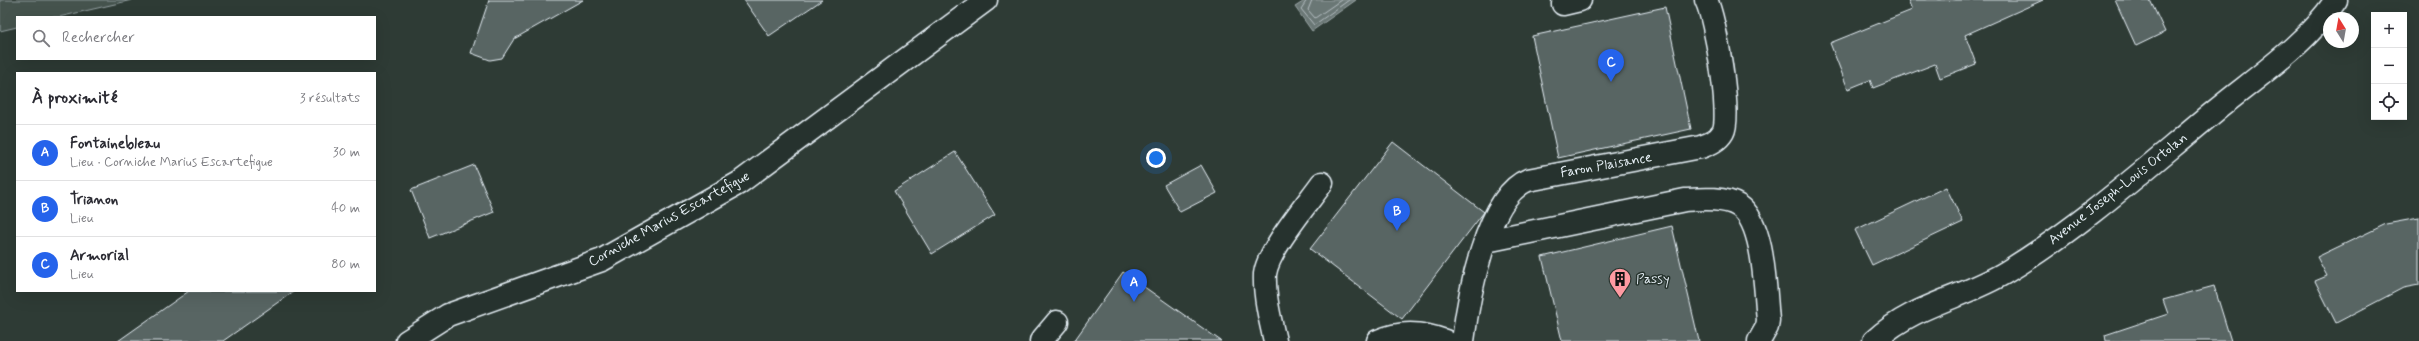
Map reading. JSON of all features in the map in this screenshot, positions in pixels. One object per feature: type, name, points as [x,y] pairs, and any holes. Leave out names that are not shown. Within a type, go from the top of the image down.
[{"type":"main road","name":"Corniche Marius Escartefigue","points":[[407,341],[448,315],[602,260],[739,183],[986,0]]},
{"type":"main road","name":"Faron Plaisance","points":[[1463,341],[1472,286],[1486,241],[1500,204],[1510,191],[1521,182],[1701,147],[1719,137],[1725,127],[1727,108],[1725,88],[1706,0]]},
{"type":"main road","name":"Avenue Joseph-Louis Ortolan","points":[[1874,341],[1893,325],[1925,306],[1980,286],[2008,271],[2074,227],[2295,45],[2336,0]]},
{"type":"main road","points":[[1275,341],[1266,293],[1265,274],[1270,257],[1322,183]]},
{"type":"main road","points":[[1486,241],[1685,200],[1715,200],[1739,206],[1752,221],[1762,264],[1768,320],[1759,341]]},
{"type":"main road","points":[[1041,341],[1057,322]]},
{"type":"main road","points":[[1378,341],[1386,337],[1409,333],[1433,336],[1445,341]]},
{"type":"shaded area","points":[[0,0],[132,0],[63,16],[16,16],[16,27],[0,31]]},
{"type":"water","points":[[1306,0],[1356,0],[1312,31],[1295,7]]},
{"type":"building","points":[[489,0],[583,0],[514,39],[502,58],[490,60],[471,53]]},
{"type":"building","points":[[744,0],[822,0],[769,36]]},
{"type":"building","points":[[1908,0],[2043,0],[1965,35],[1976,64],[1940,78],[1935,64],[1873,88],[1870,80],[1848,89],[1830,43],[1912,10]]},
{"type":"building","points":[[2115,0],[2150,0],[2165,32],[2136,46]]},
{"type":"building","points":[[1665,7],[1691,129],[1558,158],[1532,36]]},
{"type":"building","points":[[1393,142],[1484,212],[1402,319],[1310,249]]},
{"type":"building","points":[[955,152],[995,215],[932,254],[894,191]]},
{"type":"building","points":[[474,165],[494,212],[430,238],[411,190]]},
{"type":"building","points":[[1201,165],[1217,193],[1180,212],[1164,185]]},
{"type":"building","points":[[1946,187],[1963,222],[1872,265],[1855,230]]},
{"type":"building","points":[[2419,218],[2419,285],[2403,288],[2336,323],[2315,281],[2327,276],[2317,257],[2386,224]]},
{"type":"building","name":"Passy","points":[[1672,226],[1699,341],[1562,341],[1542,257]]},
{"type":"building","points":[[1123,272],[1221,341],[1074,341]]},
{"type":"building","points":[[2214,286],[2231,341],[2106,341],[2105,335],[2168,314],[2163,300]]},
{"type":"building","points":[[188,292],[293,292],[223,341],[118,341]]},
{"type":"place","name":"Armorial","points":[[1611,82]]},
{"type":"place","name":"Trianon","points":[[1397,231]]},
{"type":"place","name":"Passy","points":[[1620,298]]},
{"type":"place","name":"Fontainebleau","points":[[1134,302]]}]
